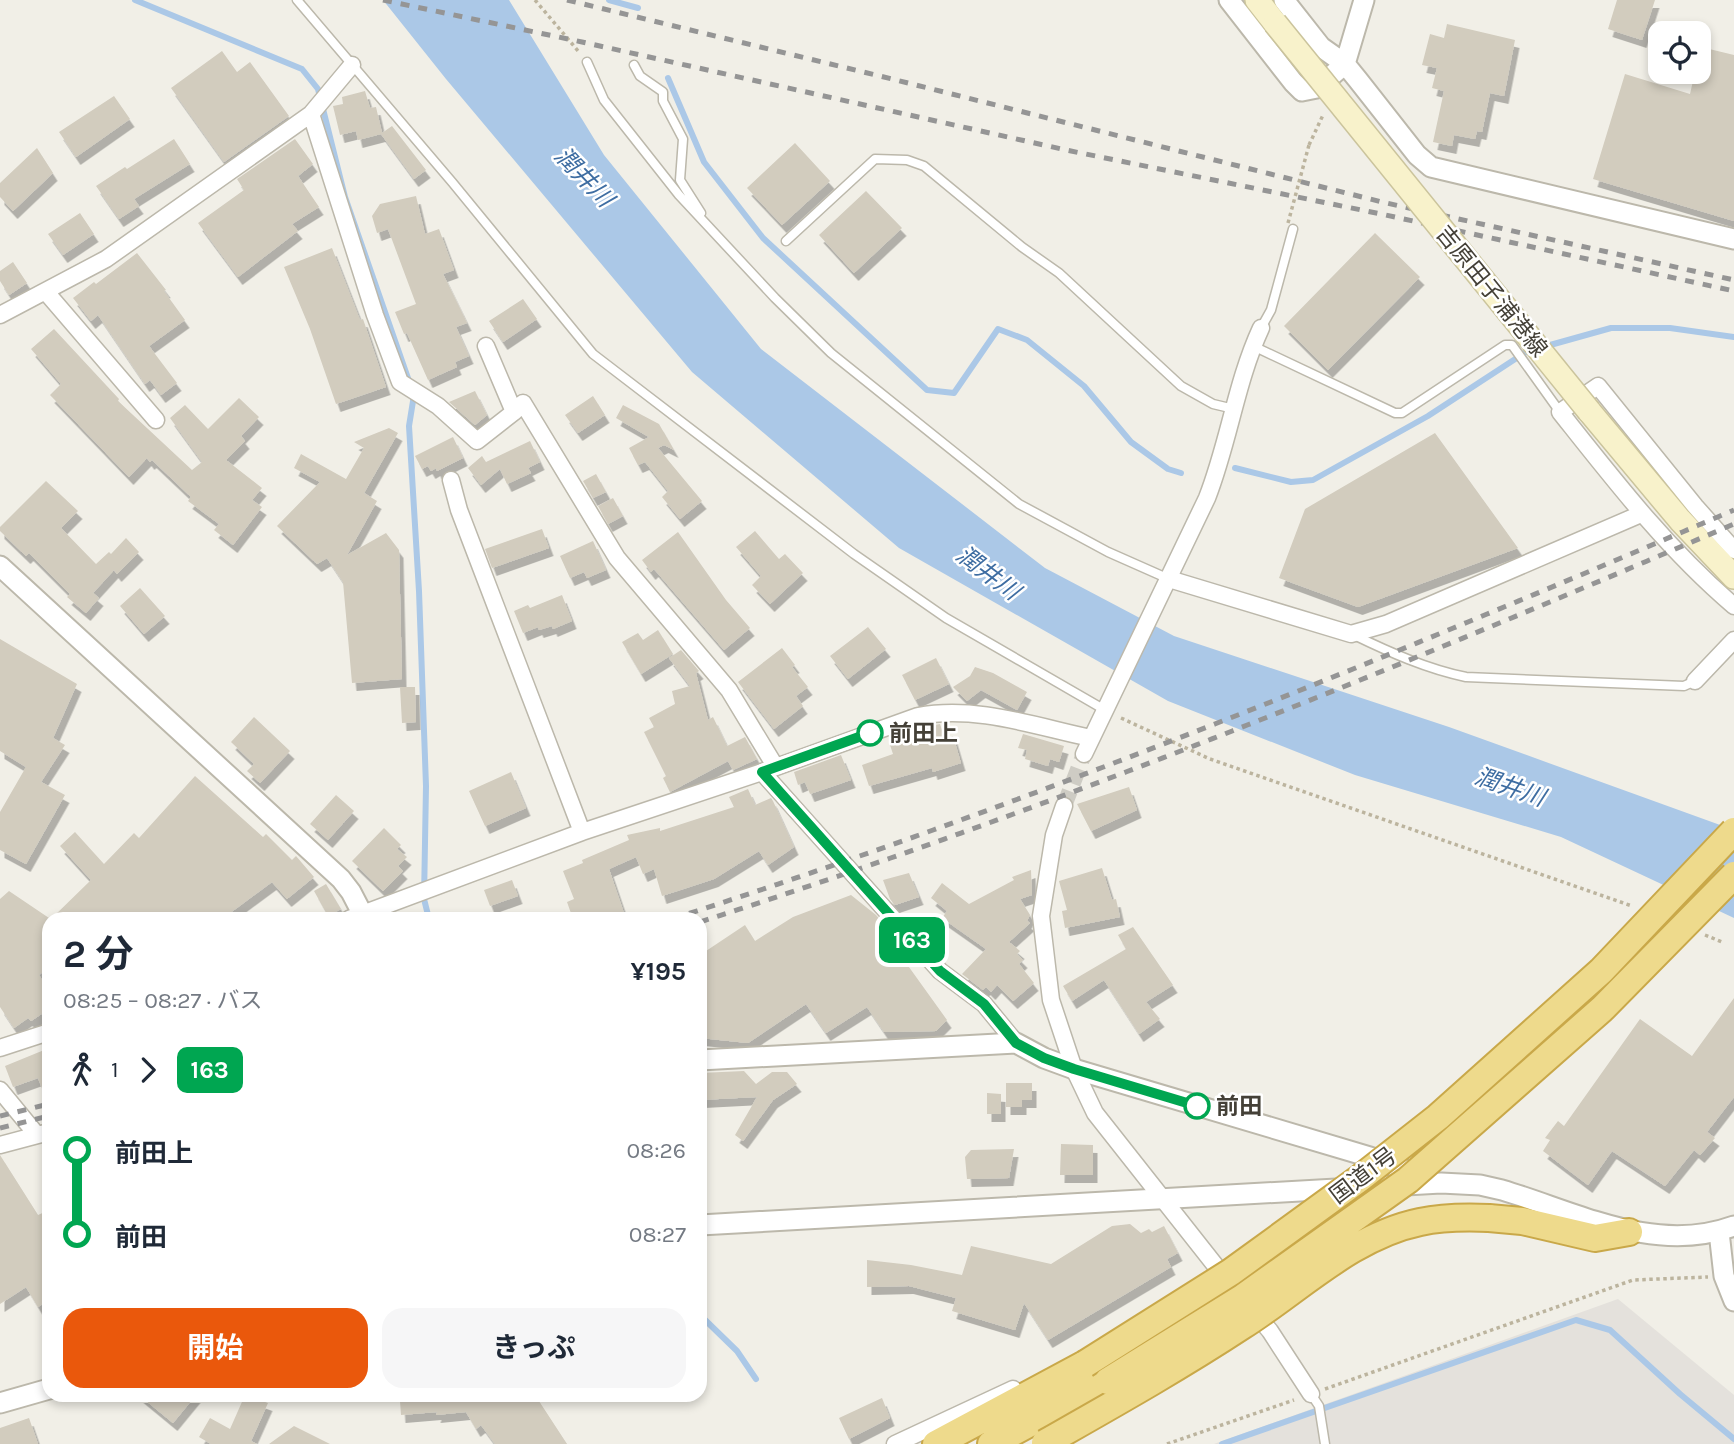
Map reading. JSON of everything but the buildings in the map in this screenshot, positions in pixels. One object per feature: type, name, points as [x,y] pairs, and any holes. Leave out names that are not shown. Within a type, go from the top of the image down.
[{"type":"highway","name":"国道1号","points":[[936,1444],[1085,1364],[1231,1272],[1359,1179],[1438,1117],[1601,971],[1734,831]]},
{"type":"highway","name":"国道1号","points":[[991,1444],[1108,1381],[1242,1298],[1408,1180],[1602,1009],[1734,875]]},
{"type":"highway","points":[[1043,1443],[1124,1399],[1244,1326],[1371,1239],[1419,1222],[1457,1217],[1522,1221],[1595,1238],[1629,1232]]},
{"type":"main road","name":"吉原田子浦港線","points":[[1257,0],[1589,411],[1680,520],[1734,577]]},
{"type":"street","points":[[1229,0],[1302,91],[1317,88],[1345,64],[1364,0]]},
{"type":"street","points":[[1284,0],[1321,47],[1345,64],[1417,155],[1431,167],[1734,239]]},
{"type":"street","points":[[0,316],[106,259],[317,108],[352,65]]},
{"type":"street","points":[[317,108],[375,315],[400,382],[438,406],[477,441],[523,403],[617,558],[729,690],[769,769],[940,971],[984,1004],[1016,1043],[1044,1058],[1370,1157],[1441,1183]]},
{"type":"street","points":[[46,292],[156,420]]},
{"type":"street","points":[[1084,754],[1170,579],[1213,482],[1253,346],[1261,328]]},
{"type":"street","points":[[486,346],[514,412]]},
{"type":"street","points":[[1734,551],[1598,386],[1560,412],[1642,514],[1704,580],[1734,606]]},
{"type":"street","points":[[451,480],[459,510],[582,832]]},
{"type":"street","points":[[1170,579],[1351,634],[1386,624],[1642,514]]},
{"type":"street","points":[[0,566],[341,879],[357,912]]},
{"type":"street","points":[[1695,681],[1734,640]]},
{"type":"street","points":[[371,912],[582,832],[918,716],[943,711],[996,716],[1091,738]]},
{"type":"street","points":[[1064,806],[1047,868],[1041,916],[1051,999],[1074,1069],[1095,1113],[1270,1331],[1311,1394]]},
{"type":"street","points":[[0,1048],[42,1034]]},
{"type":"street","points":[[707,1060],[1016,1043]]},
{"type":"street","points":[[0,1090],[42,1133]]},
{"type":"street","points":[[0,1145],[42,1134]]},
{"type":"street","points":[[707,1225],[1441,1183],[1480,1185],[1629,1232],[1670,1235],[1727,1229],[1724,1276],[1734,1301]]},
{"type":"street","points":[[895,1444],[1066,1364],[1222,1274]]},
{"type":"street","points":[[0,1403],[42,1391]]},
{"type":"lane","points":[[298,0],[593,354],[854,554],[946,618],[1105,710]]},
{"type":"lane","points":[[587,62],[604,100],[679,195],[775,298],[831,353],[1019,504],[1108,552],[1170,579]]},
{"type":"lane","points":[[634,65],[640,76],[663,92],[663,101],[682,139],[680,180],[707,225]]},
{"type":"lane","points":[[786,242],[875,159],[906,160],[923,166],[1022,247],[1059,273],[1181,386],[1213,404],[1234,409]]},
{"type":"lane","points":[[1261,328],[1271,310],[1291,226]]},
{"type":"lane","points":[[1253,346],[1395,413],[1402,413],[1505,345],[1513,345],[1560,412]]},
{"type":"lane","points":[[1351,634],[1379,648],[1446,673],[1466,677],[1684,686],[1695,681]]},
{"type":"lane","points":[[1311,1394],[1319,1406],[1325,1444]]},
{"type":"path","points":[[535,0],[587,62]]},
{"type":"path","points":[[1291,226],[1309,145]]},
{"type":"path","points":[[1105,710],[1210,759],[1636,907]]},
{"type":"path","points":[[1698,932],[1722,942]]},
{"type":"path","points":[[1167,1444],[1633,1280],[1724,1276]]},
{"type":"shaded area","points":[[1618,1299],[1734,1395],[1734,1444],[1214,1444]]},
{"type":"water","name":"潤井川","points":[[383,0],[509,0],[604,155],[761,349],[1045,568],[1174,636],[1449,727],[1734,830],[1734,918],[1561,837],[1355,775],[1168,701],[899,548],[692,372]]},
{"type":"waterway","points":[[135,0],[302,69],[318,89],[345,197],[410,384]]},
{"type":"waterway","points":[[609,0],[638,8]]},
{"type":"waterway","points":[[668,78],[704,162],[763,238],[927,390],[954,393],[998,329],[1027,340],[1084,386],[1131,442],[1168,469],[1181,473]]},
{"type":"waterway","points":[[1543,347],[1611,328],[1670,328],[1734,337]]},
{"type":"waterway","points":[[1235,468],[1291,482],[1313,480],[1428,416],[1533,350]]},
{"type":"waterway","points":[[414,395],[409,426],[419,591],[426,786],[424,899],[427,912]]},
{"type":"waterway","points":[[1222,1444],[1576,1320],[1610,1330],[1734,1439]]},
{"type":"waterway","points":[[707,1322],[737,1351],[756,1379]]},
{"type":"tunnel","points":[[1064,806],[1084,754]]},
{"type":"railway","points":[[383,0],[1066,150],[1381,214],[1734,291]]},
{"type":"railway","points":[[567,0],[1382,202],[1734,280]]},
{"type":"railway","points":[[693,912],[941,827],[1208,727],[1734,510]]},
{"type":"railway","points":[[707,920],[962,833],[1222,735],[1734,524]]},
{"type":"railway","points":[[0,1116],[42,1106]]},
{"type":"railway","points":[[0,1128],[42,1118]]},
{"type":"bus line","name":"163","points":[[870,733],[762,772],[940,971],[984,1004],[1016,1043],[1044,1058],[1074,1069],[1197,1106]]},
{"type":"place","name":"前田上","points":[[870,733]]},
{"type":"place","name":"前田","points":[[1197,1106]]}]
